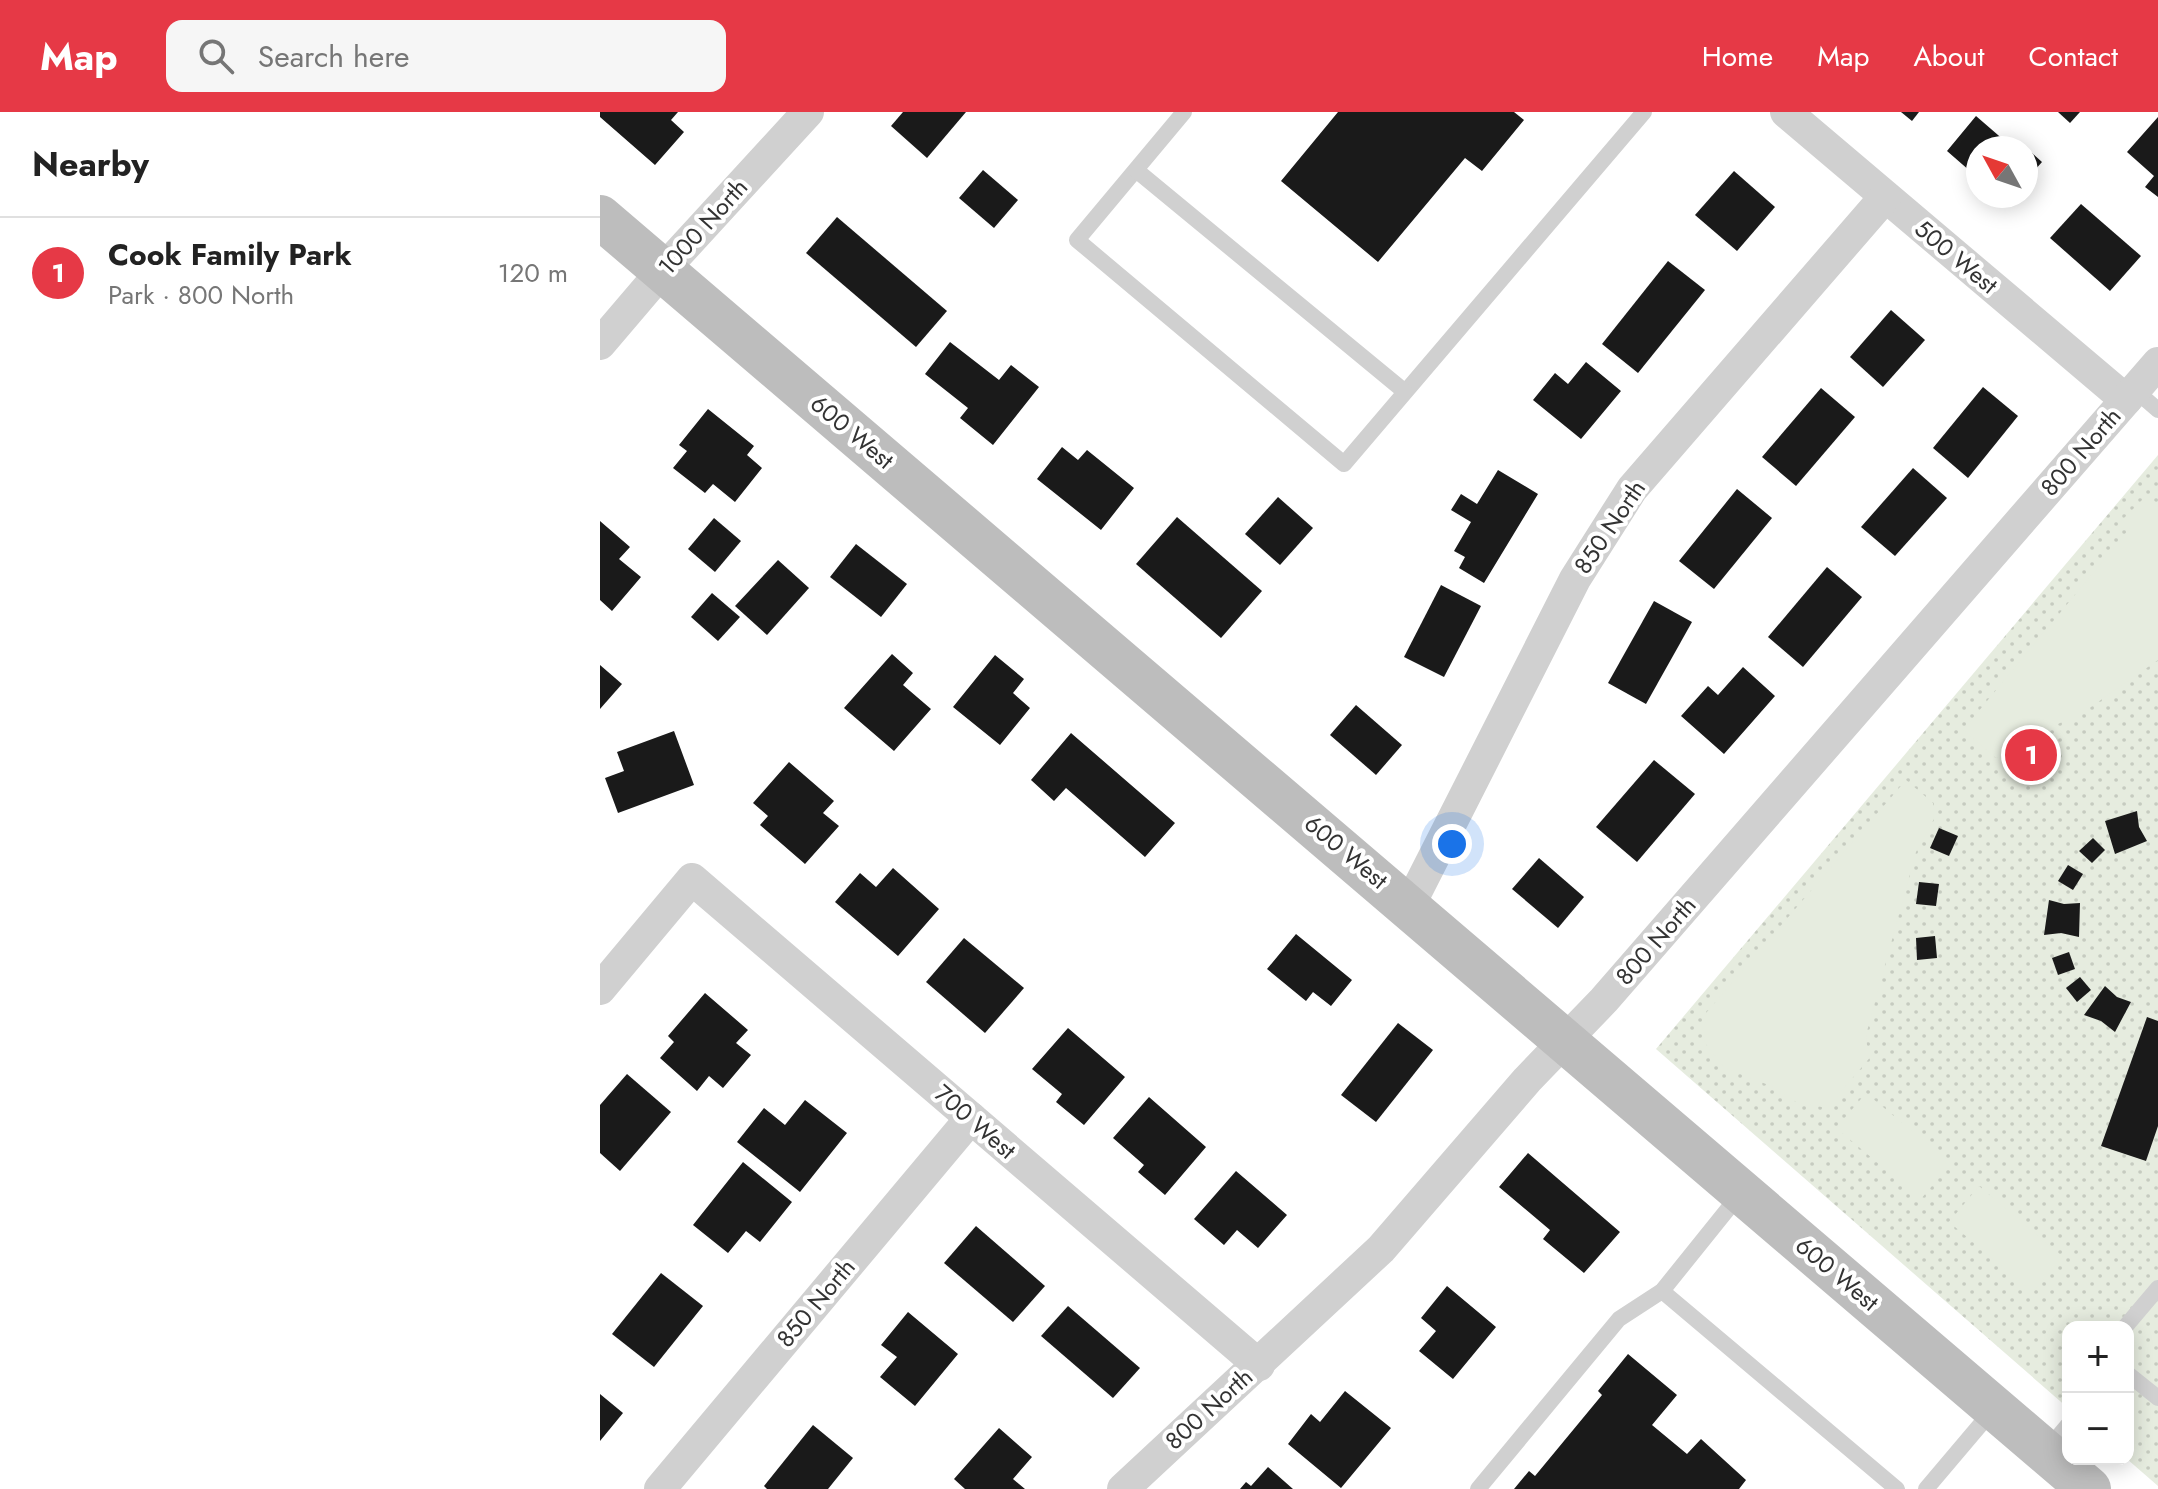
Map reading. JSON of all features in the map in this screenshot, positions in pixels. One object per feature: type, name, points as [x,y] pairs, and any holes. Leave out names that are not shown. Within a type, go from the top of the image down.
[{"type":"street","name":"1000 North","points":[[600,344],[663,270],[808,112]]},
{"type":"street","name":"500 West","points":[[1786,112],[1885,197],[2140,400]]},
{"type":"street","name":"850 North","points":[[1409,906],[1575,579],[1632,489],[1885,197]]},
{"type":"street","name":"600 West","points":[[600,217],[1994,1409],[2057,1438],[2089,1489]]},
{"type":"street","name":"800 North","points":[[1123,1489],[1381,1249],[1563,1041],[1614,988],[2140,400],[2158,363]]},
{"type":"street","name":"700 West","points":[[600,989],[692,879],[1259,1365]]},
{"type":"street","name":"850 North","points":[[660,1489],[971,1118]]},
{"type":"lane","points":[[1184,112],[1077,240],[1344,464],[1644,112]]},
{"type":"lane","points":[[1136,170],[1404,391]]},
{"type":"lane","points":[[1478,1489],[1619,1319],[1662,1291],[1741,1193]]},
{"type":"lane","points":[[2130,1321],[2158,1288]]},
{"type":"lane","points":[[1662,1291],[1897,1489]]},
{"type":"lane","points":[[2134,1379],[2158,1398]]},
{"type":"lane","points":[[1926,1489],[1994,1409]]},
{"type":"shaded area","points":[[2158,455],[2158,1486],[2134,1465],[2134,1321],[2062,1321],[2062,1403],[1656,1049]]},
{"type":"shaded area","points":[[2147,495],[2158,504],[2158,660],[2088,709],[2024,741],[2005,756],[1996,758],[1963,730],[2131,527],[2123,519]]},
{"type":"shaded area","points":[[1906,780],[1933,803],[1934,819],[1916,852],[1866,1035],[1867,1045],[1873,1054],[1827,1108],[1796,1102],[1771,1086],[1725,1068],[1704,1042],[1706,1013]]},
{"type":"shaded area","points":[[1866,1093],[1951,1163],[1921,1199],[1836,1128]]},
{"type":"shaded area","points":[[1979,1186],[2063,1257],[2033,1292],[1949,1222]]},
{"type":"building","points":[[600,112],[678,112],[671,120],[684,132],[655,165],[600,117]]},
{"type":"building","points":[[903,112],[966,112],[927,158],[891,126]]},
{"type":"building","points":[[1338,112],[1514,112],[1524,120],[1482,171],[1465,158],[1378,262],[1281,181]]},
{"type":"building","points":[[1901,112],[1919,112],[1912,121]]},
{"type":"building","points":[[2058,112],[2080,112],[2070,123]]},
{"type":"building","points":[[1976,116],[1999,136],[1966,136],[1966,168],[1947,151]]},
{"type":"building","points":[[2158,117],[2158,197],[2145,187],[2154,176],[2127,152]]},
{"type":"building","points":[[983,170],[1018,200],[994,228],[959,198]]},
{"type":"building","points":[[1734,171],[1775,207],[1737,251],[1695,215]]},
{"type":"building","points":[[2081,204],[2141,256],[2110,291],[2050,238]]},
{"type":"building","points":[[837,217],[947,311],[916,347],[806,253]]},
{"type":"building","points":[[1668,261],[1705,290],[1638,373],[1602,344]]},
{"type":"building","points":[[1891,310],[1925,340],[1883,387],[1850,357]]},
{"type":"building","points":[[950,342],[999,380],[1011,365],[1039,387],[993,445],[960,418],[968,408],[925,374]]},
{"type":"building","points":[[1586,362],[1621,391],[1581,439],[1533,400],[1555,373],[1568,384]]},
{"type":"building","points":[[1983,387],[2018,416],[1968,478],[1933,448]]},
{"type":"building","points":[[1821,388],[1855,417],[1796,486],[1762,457]]},
{"type":"building","points":[[708,409],[754,446],[747,455],[762,468],[735,502],[713,484],[705,493],[673,468],[687,451],[679,445]]},
{"type":"building","points":[[1062,447],[1078,460],[1087,450],[1134,488],[1101,530],[1037,479]]},
{"type":"building","points":[[1913,468],[1947,498],[1895,556],[1861,527]]},
{"type":"building","points":[[1498,470],[1538,494],[1484,583],[1459,568],[1465,557],[1454,551],[1471,522],[1451,510],[1461,494],[1477,504]]},
{"type":"building","points":[[1737,489],[1772,518],[1714,589],[1679,561]]},
{"type":"building","points":[[1278,497],[1313,528],[1280,565],[1245,534]]},
{"type":"building","points":[[1177,517],[1262,591],[1221,638],[1136,564]]},
{"type":"building","points":[[714,518],[741,541],[715,572],[688,549]]},
{"type":"building","points":[[600,521],[630,547],[619,559],[641,577],[612,611],[600,600]]},
{"type":"building","points":[[856,544],[907,584],[881,617],[830,577]]},
{"type":"building","points":[[778,560],[809,588],[767,635],[735,606]]},
{"type":"building","points":[[1827,567],[1862,597],[1803,667],[1768,637]]},
{"type":"building","points":[[1441,585],[1481,606],[1444,677],[1404,657]]},
{"type":"building","points":[[712,593],[740,617],[718,641],[691,617]]},
{"type":"building","points":[[1654,601],[1692,622],[1646,704],[1608,683]]},
{"type":"building","points":[[892,654],[913,673],[903,685],[931,709],[894,751],[844,708]]},
{"type":"building","points":[[995,655],[1024,679],[1013,693],[1030,708],[1000,745],[953,707]]},
{"type":"building","points":[[600,665],[622,684],[600,709]]},
{"type":"building","points":[[1743,667],[1775,696],[1724,754],[1681,716],[1708,686],[1718,695]]},
{"type":"building","points":[[1356,705],[1402,745],[1376,775],[1330,735]]},
{"type":"building","points":[[674,731],[694,785],[618,813],[605,778],[624,771],[617,752]]},
{"type":"building","points":[[1071,733],[1175,823],[1145,857],[1066,788],[1054,801],[1031,780]]},
{"type":"building","points":[[1654,760],[1695,794],[1637,862],[1596,827]]},
{"type":"building","points":[[789,762],[834,801],[823,813],[839,826],[805,864],[760,825],[768,816],[753,803]]},
{"type":"building","points":[[2137,811],[2139,827],[2147,841],[2115,854],[2105,821]]},
{"type":"building","points":[[1939,828],[1958,836],[1949,856],[1930,848]]},
{"type":"building","points":[[2093,838],[2105,850],[2092,863],[2079,851]]},
{"type":"building","points":[[1539,858],[1584,897],[1558,928],[1512,889]]},
{"type":"building","points":[[2068,865],[2083,874],[2073,890],[2058,881]]},
{"type":"building","points":[[893,868],[939,909],[898,956],[835,902],[860,873],[876,887]]},
{"type":"building","points":[[1919,882],[1939,884],[1936,906],[1916,904]]},
{"type":"building","points":[[2049,900],[2064,904],[2080,903],[2079,937],[2061,933],[2044,935]]},
{"type":"building","points":[[1296,934],[1352,980],[1331,1006],[1313,992],[1306,1001],[1267,969]]},
{"type":"building","points":[[1935,936],[1937,958],[1917,960],[1916,938]]},
{"type":"building","points":[[964,938],[1024,988],[985,1033],[926,982]]},
{"type":"building","points":[[2069,952],[2075,969],[2058,975],[2052,958]]},
{"type":"building","points":[[2080,977],[2091,990],[2077,1002],[2066,988]]},
{"type":"building","points":[[2105,986],[2117,997],[2131,1002],[2115,1032],[2101,1021],[2084,1015]]},
{"type":"building","points":[[705,993],[748,1030],[736,1043],[751,1055],[723,1088],[709,1076],[697,1091],[660,1058],[674,1042],[668,1036]]},
{"type":"building","points":[[2147,1017],[2158,1021],[2158,1126],[2146,1161],[2101,1146]]},
{"type":"building","points":[[1398,1023],[1433,1050],[1376,1122],[1341,1095]]},
{"type":"building","points":[[1068,1028],[1125,1077],[1084,1125],[1056,1102],[1062,1094],[1032,1069]]},
{"type":"building","points":[[627,1074],[671,1112],[620,1171],[600,1153],[600,1105]]},
{"type":"building","points":[[1149,1097],[1206,1147],[1165,1195],[1138,1172],[1144,1165],[1113,1138]]},
{"type":"building","points":[[805,1100],[847,1133],[800,1192],[737,1142],[764,1108],[785,1125]]},
{"type":"building","points":[[1528,1153],[1620,1232],[1584,1273],[1543,1239],[1550,1230],[1499,1187]]},
{"type":"building","points":[[743,1162],[792,1202],[760,1242],[746,1231],[728,1253],[693,1225]]},
{"type":"building","points":[[1236,1171],[1287,1215],[1258,1248],[1237,1230],[1224,1245],[1194,1219]]},
{"type":"building","points":[[976,1226],[1045,1286],[1013,1322],[944,1263]]},
{"type":"building","points":[[661,1273],[703,1306],[654,1367],[612,1334]]},
{"type":"building","points":[[1447,1286],[1496,1327],[1453,1379],[1419,1351],[1436,1331],[1421,1318]]},
{"type":"building","points":[[1068,1306],[1140,1368],[1113,1398],[1041,1336]]},
{"type":"building","points":[[908,1312],[958,1354],[915,1406],[880,1377],[897,1357],[881,1345]]},
{"type":"building","points":[[1628,1354],[1677,1395],[1652,1425],[1687,1454],[1701,1439],[1746,1480],[1739,1489],[1514,1489],[1529,1471],[1535,1476],[1602,1395],[1598,1391]]},
{"type":"building","points":[[1345,1391],[1391,1428],[1341,1488],[1288,1444],[1311,1414],[1320,1422]]},
{"type":"building","points":[[600,1394],[623,1413],[600,1441]]},
{"type":"building","points":[[813,1425],[853,1458],[828,1489],[767,1489],[764,1486]]},
{"type":"building","points":[[999,1428],[1032,1457],[1013,1479],[1025,1489],[965,1489],[954,1479]]},
{"type":"building","points":[[1268,1467],[1293,1489],[1240,1489],[1246,1482],[1251,1486]]},
{"type":"place","name":"Cook Family Park","points":[[2031,755]]}]
